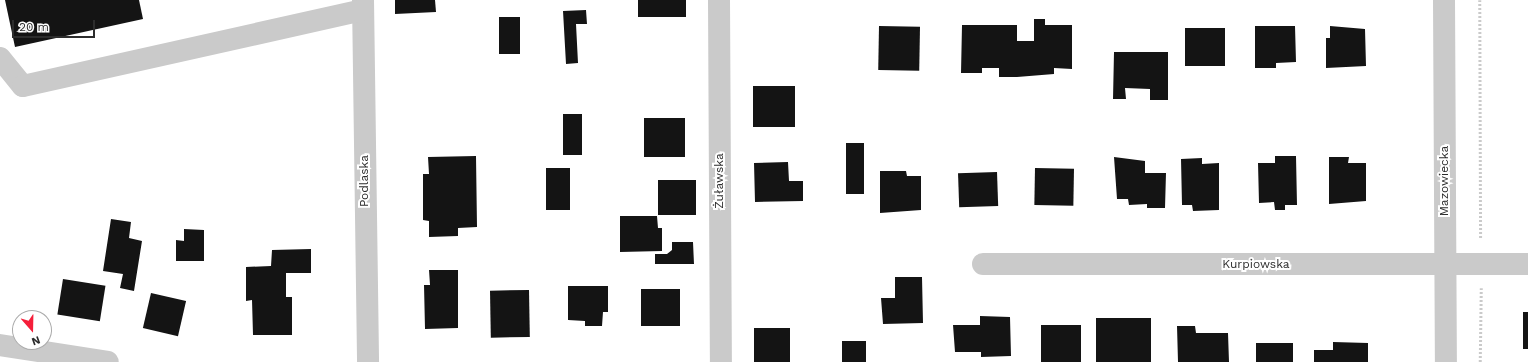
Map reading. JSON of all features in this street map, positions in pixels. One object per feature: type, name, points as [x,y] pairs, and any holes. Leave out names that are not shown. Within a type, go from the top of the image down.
[{"type":"street","name":"Żuławska","points":[[719,0],[721,362]]},
{"type":"street","name":"Mazowiecka","points":[[1444,0],[1446,362]]},
{"type":"street","points":[[0,58],[23,86],[363,5]]},
{"type":"street","name":"Podlaska","points":[[363,5],[368,362]]},
{"type":"street","name":"Kurpiowska","points":[[983,264],[1528,264]]},
{"type":"street","points":[[0,345],[108,362]]},
{"type":"path","points":[[1480,0],[1480,362]]},
{"type":"building","points":[[5,0],[139,0],[143,19],[15,47]]},
{"type":"building","points":[[395,0],[435,0],[436,12],[395,14]]},
{"type":"building","points":[[638,0],[686,0],[686,17],[638,17]]},
{"type":"building","points":[[586,10],[587,24],[576,24],[578,63],[566,64],[563,11]]},
{"type":"building","points":[[499,17],[520,17],[520,54],[499,54]]},
{"type":"building","points":[[1034,19],[1045,19],[1045,25],[1072,25],[1072,69],[1054,68],[1054,74],[1017,77],[999,77],[999,68],[982,68],[982,73],[961,73],[962,25],[1017,25],[1017,41],[1034,41]]},
{"type":"building","points":[[879,26],[920,27],[919,71],[878,70]]},
{"type":"building","points":[[1255,26],[1295,26],[1296,62],[1276,63],[1276,68],[1255,68]]},
{"type":"building","points":[[1330,26],[1365,29],[1366,66],[1326,68],[1326,38],[1330,38]]},
{"type":"building","points":[[1185,28],[1225,28],[1225,66],[1185,66]]},
{"type":"building","points":[[1114,52],[1168,52],[1168,100],[1150,100],[1150,89],[1125,88],[1126,99],[1113,99]]},
{"type":"building","points":[[753,86],[795,86],[795,127],[753,127]]},
{"type":"building","points":[[563,114],[582,114],[582,155],[563,155]]},
{"type":"building","points":[[644,118],[685,118],[685,157],[644,157]]},
{"type":"building","points":[[846,143],[864,143],[864,194],[846,194]]},
{"type":"building","points":[[476,156],[477,227],[458,228],[458,236],[429,237],[429,221],[423,220],[423,174],[429,174],[428,157]]},
{"type":"building","points":[[1275,156],[1296,156],[1297,205],[1285,205],[1285,210],[1275,210],[1274,202],[1259,203],[1258,163],[1275,163]]},
{"type":"building","points":[[1114,157],[1145,161],[1145,173],[1166,173],[1165,208],[1147,208],[1147,204],[1129,205],[1128,199],[1117,199]]},
{"type":"building","points":[[1329,157],[1349,157],[1348,163],[1366,163],[1366,201],[1329,204]]},
{"type":"building","points":[[1202,158],[1202,164],[1219,163],[1219,210],[1193,211],[1192,205],[1182,205],[1181,159]]},
{"type":"building","points":[[788,162],[789,181],[803,181],[803,201],[755,202],[754,163]]},
{"type":"building","points":[[546,168],[570,168],[570,210],[546,210]]},
{"type":"building","points":[[1035,168],[1074,169],[1073,206],[1034,205]]},
{"type":"building","points":[[880,171],[906,171],[907,176],[921,176],[921,210],[880,213]]},
{"type":"building","points":[[997,172],[998,206],[959,207],[958,173]]},
{"type":"building","points":[[658,180],[696,180],[696,215],[658,215]]},
{"type":"building","points":[[620,216],[657,216],[658,228],[662,228],[662,251],[620,252]]},
{"type":"building","points":[[111,219],[131,222],[129,238],[142,241],[134,291],[120,288],[123,274],[103,271]]},
{"type":"building","points":[[184,229],[204,230],[204,261],[176,261],[176,240],[184,241]]},
{"type":"building","points":[[672,242],[693,242],[694,264],[655,264],[655,254],[667,254],[672,250]]},
{"type":"building","points":[[311,249],[311,273],[286,273],[286,297],[292,297],[292,335],[253,335],[252,300],[246,301],[246,267],[271,266],[272,250]]},
{"type":"building","points":[[429,270],[458,270],[458,328],[425,329],[424,285],[430,285]]},
{"type":"building","points":[[895,277],[922,277],[923,323],[883,324],[881,298],[895,298]]},
{"type":"building","points":[[63,279],[105,286],[100,321],[57,315]]},
{"type":"building","points":[[568,286],[608,286],[608,312],[603,312],[602,326],[585,326],[585,321],[568,320]]},
{"type":"building","points":[[641,289],[680,289],[680,326],[641,326]]},
{"type":"building","points":[[529,290],[530,337],[491,338],[490,291]]},
{"type":"building","points":[[151,293],[186,301],[178,336],[143,328]]},
{"type":"building","points":[[1523,312],[1528,312],[1528,349],[1523,349]]},
{"type":"building","points":[[980,316],[1010,317],[1011,356],[981,357],[981,352],[955,352],[953,325],[980,325]]},
{"type":"building","points":[[1096,318],[1151,318],[1151,362],[1096,362]]},
{"type":"building","points":[[1041,325],[1081,325],[1081,362],[1041,362]]},
{"type":"building","points":[[1177,326],[1195,326],[1196,333],[1228,333],[1229,362],[1178,362]]},
{"type":"building","points":[[754,328],[790,328],[790,362],[754,362]]},
{"type":"building","points":[[842,341],[866,341],[866,362],[842,362]]},
{"type":"building","points":[[1333,342],[1368,343],[1368,362],[1314,362],[1314,350],[1333,350]]},
{"type":"building","points":[[1256,343],[1293,343],[1293,362],[1256,362]]}]
